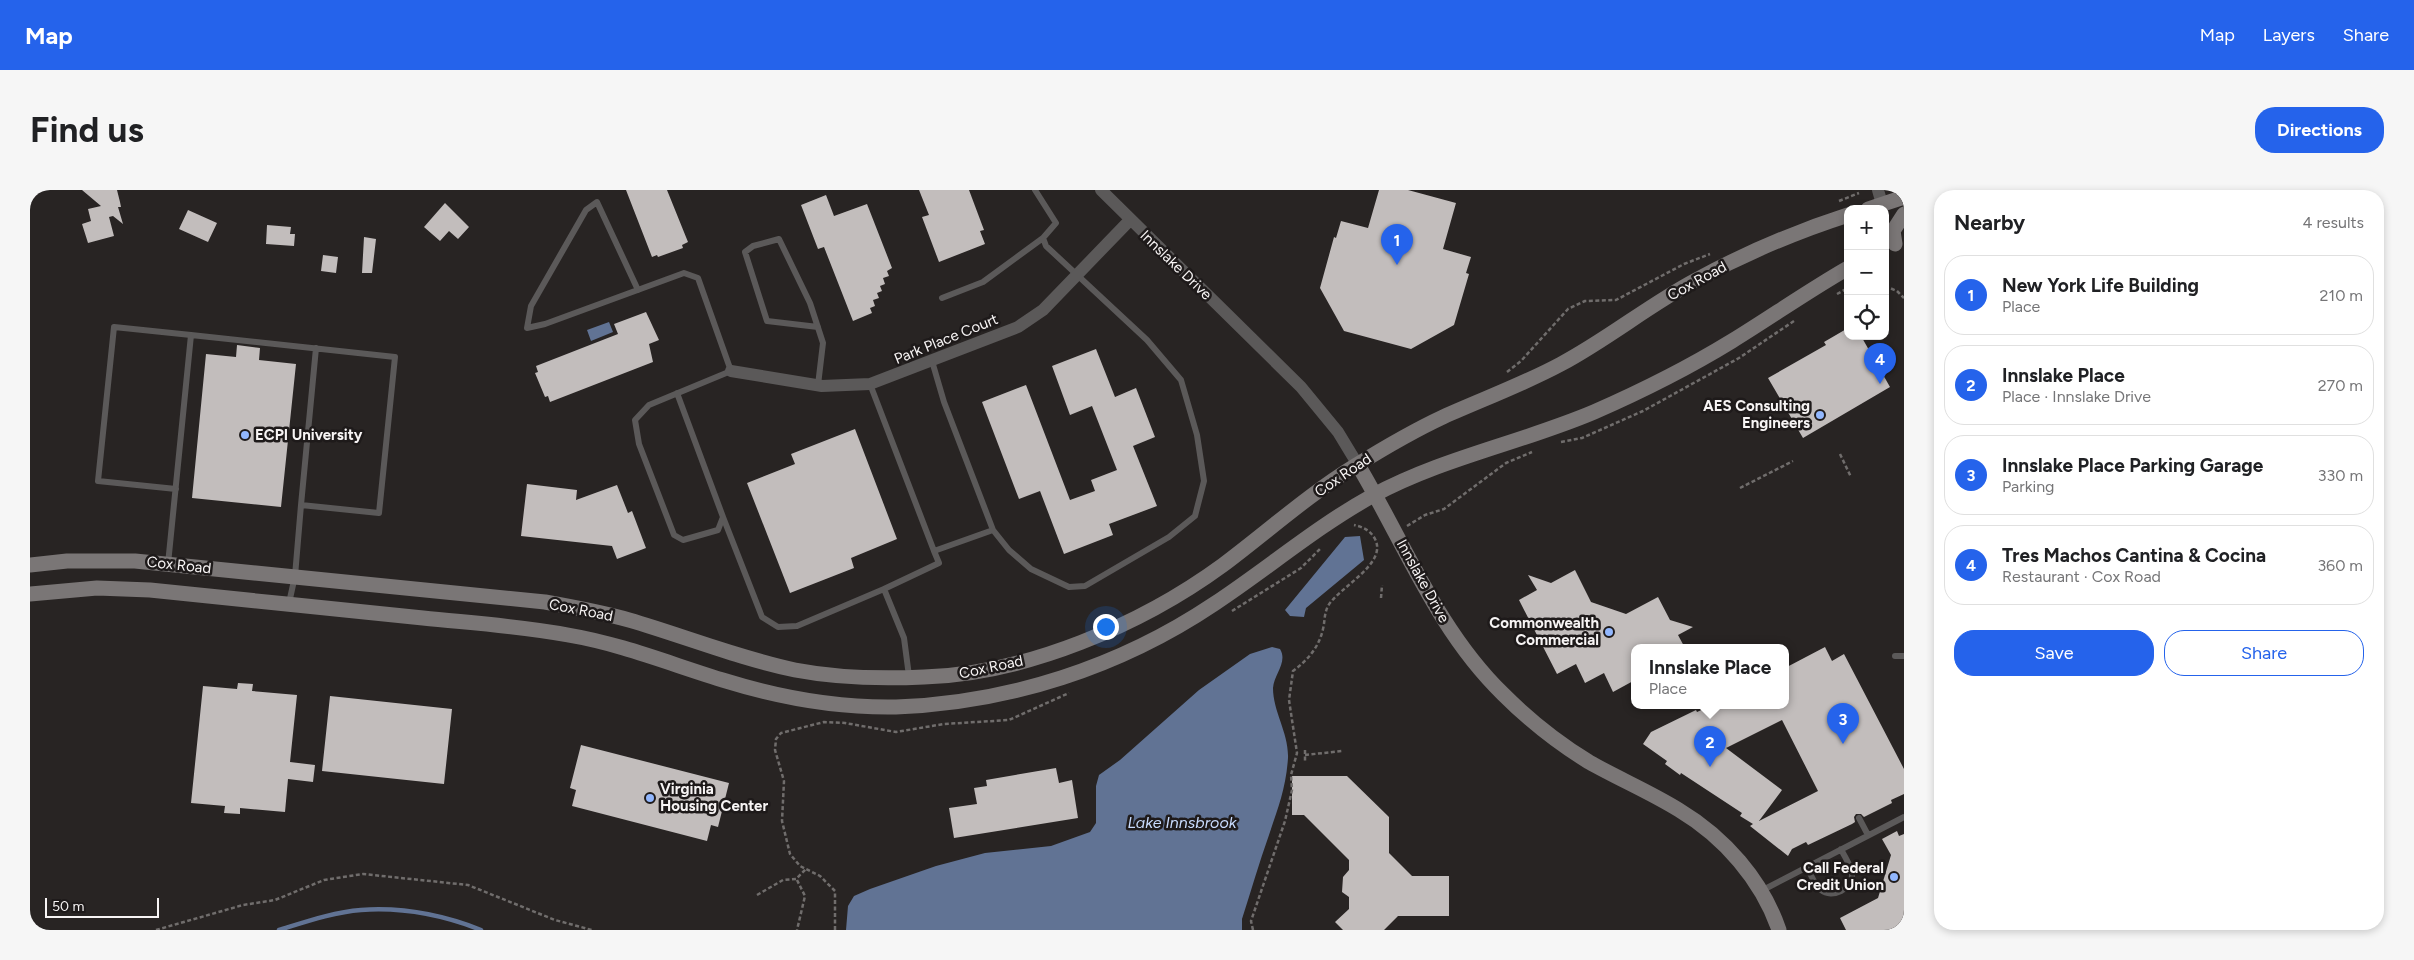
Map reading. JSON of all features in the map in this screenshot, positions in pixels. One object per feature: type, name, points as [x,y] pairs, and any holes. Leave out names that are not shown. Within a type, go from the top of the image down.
[{"type":"main road","points":[[1878,203],[1904,197]]},
{"type":"main road","points":[[1895,244],[1893,232],[1904,214]]},
{"type":"main road","name":"Cox Road","points":[[30,565],[100,560],[168,564],[545,602],[595,611],[746,658],[795,670],[830,675],[909,678],[952,675],[998,667],[1040,656],[1104,632],[1151,610],[1202,580],[1291,511],[1358,464],[1440,419],[1558,366],[1695,280],[1776,242],[1844,216]]},
{"type":"main road","name":"Cox Road","points":[[30,594],[68,590],[127,588],[289,605],[384,612],[569,635],[610,644],[731,683],[810,701],[891,707],[938,705],[996,696],[1047,683],[1132,651],[1210,607],[1336,518],[1376,494],[1451,462],[1590,414],[1660,381],[1731,342],[1844,271]]},
{"type":"main road","name":"Innslake Drive","points":[[1358,464],[1445,622],[1475,664],[1532,721],[1562,744],[1589,762],[1679,810],[1706,828],[1730,850],[1760,891],[1779,930]]},
{"type":"street","name":"Innslake Drive","points":[[1101,190],[1301,387],[1338,432],[1358,464]]},
{"type":"street","name":"Park Place Court","points":[[731,371],[818,385],[847,387],[870,384],[932,361],[1018,328],[1043,310],[1130,220]]},
{"type":"lane","points":[[942,298],[984,282],[1043,238],[1056,223],[1035,190]]},
{"type":"lane","points":[[638,290],[597,202],[586,210],[531,306],[527,328],[545,324],[638,290],[684,273],[698,278],[731,371],[649,405],[636,420],[639,444],[674,535],[683,540],[718,530],[723,517]]},
{"type":"lane","points":[[932,361],[944,402],[993,530],[1010,550],[1031,569],[1069,587],[1085,586],[1169,537],[1195,516],[1204,481],[1197,435],[1180,380],[1147,340],[1051,251],[1043,238]]},
{"type":"lane","points":[[818,327],[768,321],[745,252],[753,246],[780,239],[810,303],[818,327],[823,343],[818,385]]},
{"type":"lane","points":[[176,489],[98,481],[114,327],[395,357],[379,513],[300,505]]},
{"type":"lane","points":[[168,564],[191,335]]},
{"type":"lane","points":[[289,605],[295,576],[300,505],[316,348]]},
{"type":"lane","points":[[677,393],[762,617],[778,628],[797,626],[939,563],[870,384]]},
{"type":"lane","points":[[934,551],[993,530]]},
{"type":"lane","points":[[884,589],[904,638],[909,678]]},
{"type":"lane","points":[[1895,656],[1904,656]]},
{"type":"lane","points":[[1760,891],[1904,817]]},
{"type":"lane","points":[[1859,818],[1868,835]]},
{"type":"lane","points":[[1807,867],[1814,883],[1822,892],[1832,894],[1842,891],[1850,884],[1852,873],[1841,850]]},
{"type":"path","points":[[1833,203],[1859,193]]},
{"type":"path","points":[[1506,373],[1521,361],[1568,309],[1577,303],[1616,300],[1684,264],[1717,251]]},
{"type":"path","points":[[1889,288],[1897,291],[1904,298]]},
{"type":"path","points":[[1840,454],[1851,477]]},
{"type":"path","points":[[1740,488],[1793,462]]},
{"type":"path","points":[[1253,930],[1251,921],[1285,820],[1292,790],[1292,775],[1297,753],[1289,700],[1293,671],[1310,658],[1323,630],[1328,606],[1344,587],[1366,570],[1377,552],[1378,544],[1373,536],[1364,527],[1352,525]]},
{"type":"path","points":[[1227,615],[1301,568],[1327,543]]},
{"type":"path","points":[[1382,585],[1382,598]]},
{"type":"path","points":[[835,930],[835,891],[820,876],[800,866],[790,854],[782,821],[784,781],[775,750],[776,739],[781,733],[824,722],[846,723],[896,732],[944,724],[1009,720],[1074,690]]},
{"type":"path","points":[[1305,750],[1305,761]]},
{"type":"path","points":[[1305,755],[1342,751]]},
{"type":"path","points":[[757,894],[783,880],[796,879],[806,869]]},
{"type":"path","points":[[156,930],[244,905],[274,900],[324,880],[363,874],[468,886],[555,920],[592,930]]},
{"type":"path","points":[[796,879],[805,896],[797,930]]},
{"type":"water","points":[[609,322],[613,332],[591,341],[587,330]]},
{"type":"water","points":[[1360,536],[1364,560],[1306,608],[1304,617],[1290,616],[1285,610],[1345,537]]},
{"type":"water","name":"Lake Innsbrook","points":[[1272,647],[1280,649],[1282,654],[1282,663],[1273,688],[1275,706],[1288,749],[1287,769],[1278,807],[1242,919],[1242,930],[846,930],[848,906],[854,896],[870,889],[936,866],[985,853],[1051,846],[1090,832],[1096,823],[1096,786],[1099,775],[1120,760],[1199,690],[1250,654]]},
{"type":"building","points":[[82,190],[117,190],[121,207],[118,207],[123,224],[113,216],[109,217],[114,236],[88,243],[82,224],[91,221],[88,209],[101,206]]},
{"type":"building","points":[[626,190],[667,190],[688,242],[682,245],[683,248],[658,257],[657,255],[652,257]]},
{"type":"building","points":[[919,190],[969,190],[984,230],[980,231],[985,244],[939,262],[922,217],[929,215]]},
{"type":"building","points":[[1379,190],[1408,190],[1456,203],[1443,249],[1471,257],[1466,273],[1469,274],[1454,325],[1411,349],[1344,331],[1320,288],[1334,237],[1336,238],[1341,221],[1368,228]]},
{"type":"building","points":[[826,195],[834,216],[867,204],[892,268],[887,271],[889,276],[883,278],[885,284],[880,286],[882,291],[877,293],[879,298],[873,300],[875,306],[870,308],[872,313],[853,321],[824,247],[818,249],[801,205]]},
{"type":"building","points":[[445,203],[469,227],[458,239],[449,231],[440,241],[424,227]]},
{"type":"building","points":[[188,210],[217,223],[208,242],[179,229]]},
{"type":"building","points":[[267,225],[291,227],[290,234],[295,234],[294,246],[266,244]]},
{"type":"building","points":[[364,237],[376,239],[372,273],[362,273]]},
{"type":"building","points":[[323,255],[338,257],[336,273],[321,271]]},
{"type":"building","points":[[646,312],[659,340],[649,344],[653,362],[550,402],[548,396],[545,397],[535,373],[538,372],[536,366],[618,334],[614,324]]},
{"type":"building","points":[[1844,330],[1844,340],[1863,340],[1890,387],[1803,438],[1768,378],[1826,345],[1824,342]]},
{"type":"building","points":[[237,345],[260,348],[259,360],[296,364],[281,507],[192,498],[206,354],[236,357]]},
{"type":"building","points":[[1096,349],[1115,397],[1136,388],[1155,437],[1133,446],[1157,506],[1109,524],[1113,535],[1064,554],[1040,491],[1019,499],[982,402],[1026,385],[1070,500],[1095,491],[1091,480],[1117,470],[1092,406],[1070,415],[1052,366]]},
{"type":"building","points":[[855,429],[897,539],[851,558],[854,568],[790,593],[747,483],[795,464],[791,454]]},
{"type":"building","points":[[527,484],[577,490],[576,500],[617,485],[628,513],[632,511],[646,548],[617,559],[612,546],[521,536]]},
{"type":"building","name":"Commonwealth Commercial","points":[[1575,570],[1591,602],[1626,614],[1658,597],[1670,620],[1693,627],[1678,635],[1683,644],[1631,644],[1631,682],[1613,692],[1604,673],[1585,683],[1576,664],[1557,674],[1519,600],[1537,590],[1528,575],[1551,583]]},
{"type":"building","points":[[1825,647],[1832,661],[1844,654],[1904,769],[1904,794],[1891,800],[1892,803],[1864,817],[1861,814],[1856,814],[1854,817],[1855,822],[1852,824],[1808,845],[1806,842],[1792,849],[1788,856],[1750,826],[1753,824],[1740,816],[1742,813],[1681,773],[1680,775],[1665,764],[1667,761],[1643,744],[1651,732],[1696,710],[1697,712],[1704,709],[1789,709],[1789,666]],"holes":[[[1782,720],[1818,791],[1759,821],[1782,790],[1726,748]]]},
{"type":"building","points":[[238,683],[253,684],[252,691],[297,695],[290,762],[315,765],[313,782],[288,779],[285,812],[240,808],[240,814],[224,813],[225,806],[191,803],[203,686],[237,689]]},
{"type":"building","points":[[330,696],[452,709],[444,784],[322,771]]},
{"type":"building","name":"Virginia Housing Center","points":[[581,745],[729,783],[718,827],[711,825],[707,841],[572,806],[576,790],[570,788]]},
{"type":"building","points":[[1056,768],[1059,783],[1072,780],[1078,818],[954,838],[949,808],[977,804],[974,788],[987,786],[986,780]]},
{"type":"building","points":[[1292,776],[1347,776],[1389,817],[1389,853],[1412,876],[1449,876],[1449,916],[1398,916],[1384,930],[1343,930],[1335,922],[1349,909],[1349,897],[1342,892],[1343,877],[1349,870],[1349,860],[1304,815],[1292,815]]},
{"type":"building","name":"Call Federal Credit Union","points":[[1897,831],[1899,836],[1904,834],[1904,930],[1846,930],[1840,918],[1878,898],[1891,855],[1882,839]]},
{"type":"waterway","points":[[279,930],[340,913],[376,909],[422,913],[452,920],[481,930]]},
{"type":"place","name":"New York Life Building","points":[[1397,265]]},
{"type":"place","name":"Tres Machos Cantina & Cocina","points":[[1880,384]]},
{"type":"place","name":"AES Consulting Engineers","points":[[1820,415]]},
{"type":"place","name":"ECPI University","points":[[245,435]]},
{"type":"place","name":"Commonwealth Commercial","points":[[1609,632]]},
{"type":"place","name":"Innslake Place Parking Garage","points":[[1843,744]]},
{"type":"place","name":"Innslake Place","points":[[1710,767]]},
{"type":"place","name":"Virginia Housing Center","points":[[650,798]]},
{"type":"place","name":"Call Federal Credit Union","points":[[1894,877]]}]
